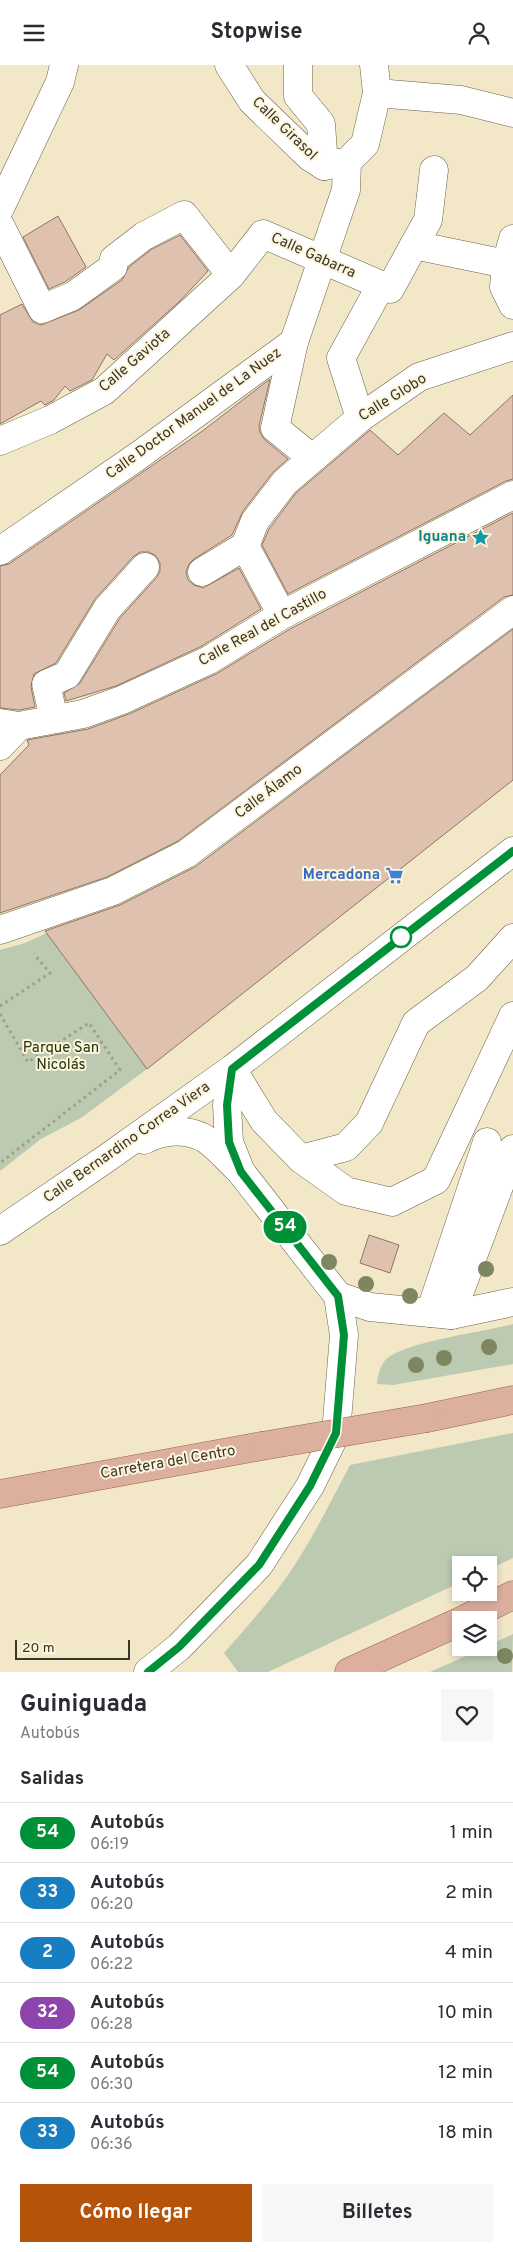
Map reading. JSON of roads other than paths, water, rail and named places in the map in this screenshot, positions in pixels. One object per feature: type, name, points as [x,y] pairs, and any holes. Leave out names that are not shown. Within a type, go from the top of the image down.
[{"type":"main road","name":"Carretera del Centro","points":[[0,1494],[427,1418],[513,1400]]},
{"type":"main road","points":[[480,1611],[513,1595]]},
{"type":"main road","points":[[350,1672],[452,1625]]},
{"type":"street","points":[[0,208],[60,82],[64,65]]},
{"type":"street","name":"Calle Girasol","points":[[229,65],[252,101],[310,157],[336,164]]},
{"type":"street","name":"Calle Doctor Manuel de La Nuez","points":[[0,551],[138,456],[294,343],[346,190],[321,124],[298,96],[298,65]]},
{"type":"street","points":[[336,164],[365,144],[377,93],[374,65]]},
{"type":"street","points":[[377,93],[461,100],[513,113]]},
{"type":"street","points":[[360,418],[341,358],[380,287],[390,289],[428,220],[434,169]]},
{"type":"street","points":[[0,225],[42,309],[86,288],[113,267],[114,259],[144,236],[184,215],[231,275]]},
{"type":"street","name":"Calle Gabarra","points":[[231,275],[263,234],[380,287]]},
{"type":"street","points":[[414,245],[510,252],[504,287],[513,305]]},
{"type":"street","name":"Calle Gaviota","points":[[0,441],[50,420],[104,391],[231,275]]},
{"type":"street","points":[[294,343],[275,428],[312,458]]},
{"type":"street","name":"Calle Globo","points":[[245,546],[255,521],[285,482],[360,418],[420,377],[513,346]]},
{"type":"street","name":"Calle Real del Castillo","points":[[9,724],[83,714],[122,700],[209,660],[282,615],[513,495]]},
{"type":"street","points":[[202,572],[245,546],[282,615]]},
{"type":"street","points":[[54,719],[46,684],[66,675],[107,609],[146,567]]},
{"type":"street","name":"Calle Álamo","points":[[5,928],[113,891],[186,854],[513,610]]},
{"type":"street","points":[[0,746],[9,724]]},
{"type":"street","name":"Calle Bernardino Correa Viera","points":[[0,1231],[232,1069],[513,851]]},
{"type":"street","points":[[301,1159],[346,1147],[369,1123],[416,1023],[477,978],[513,937]]},
{"type":"street","points":[[232,1069],[264,1121],[301,1159],[346,1191],[392,1201],[436,1180],[513,1016]]},
{"type":"street","points":[[232,1069],[227,1105],[229,1142],[241,1172]]},
{"type":"street","points":[[107,1158],[154,1134],[179,1130],[205,1139],[241,1172],[338,1296],[344,1335],[336,1433],[310,1486],[259,1565],[179,1647],[148,1672]]},
{"type":"street","points":[[440,1314],[487,1142]]},
{"type":"street","points":[[440,1314],[513,1149]]},
{"type":"street","points":[[338,1296],[370,1307],[440,1314],[513,1302]]},
{"type":"place","name":"Iguana","points":[[480,537]]},
{"type":"place","name":"Mercadona","points":[[394,875]]},
{"type":"park label","name":"Parque San Nicolás","points":[[61,1056]]}]
